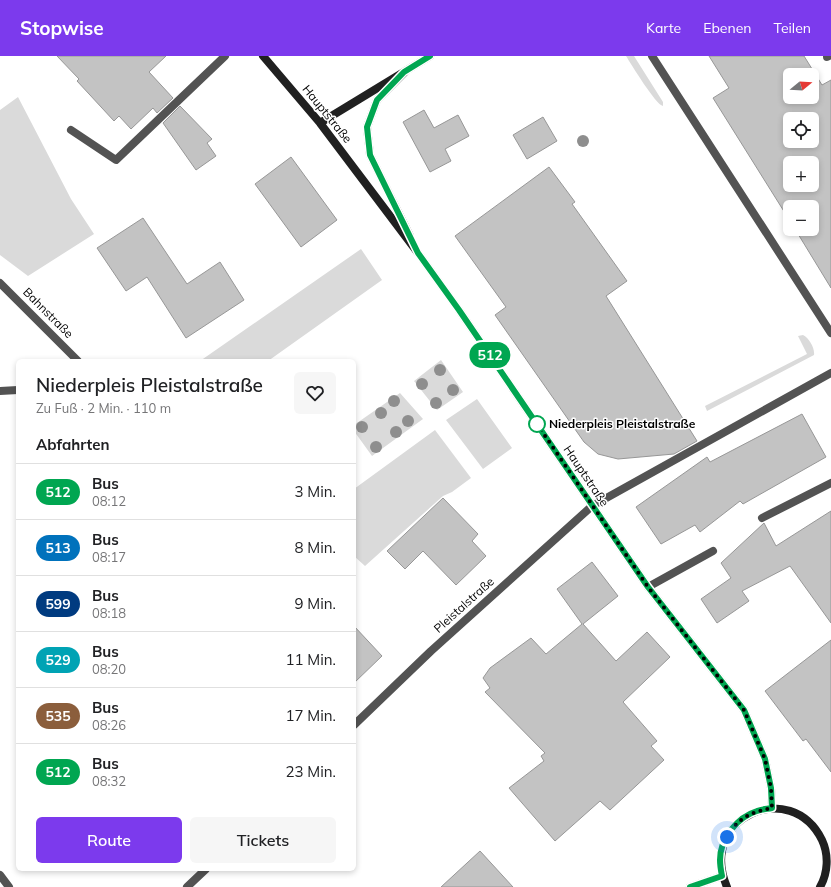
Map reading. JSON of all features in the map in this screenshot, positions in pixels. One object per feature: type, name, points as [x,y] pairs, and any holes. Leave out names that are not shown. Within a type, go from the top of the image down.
[{"type":"main road","name":"Hauptstraße","points":[[263,56],[320,122],[418,253],[459,310],[648,587],[744,710],[765,759],[771,788],[772,808]]},
{"type":"main road","points":[[320,122],[430,56]]},
{"type":"main road","points":[[404,72],[377,100],[367,127],[370,155],[418,253]]},
{"type":"main road","points":[[727,887],[722,876],[720,860],[723,844],[731,830],[742,818],[756,811],[772,808],[789,810],[805,818],[818,831],[825,847],[827,864],[823,882],[820,887]]},
{"type":"main road","points":[[690,887],[722,876]]},
{"type":"street","points":[[71,130],[116,160],[225,56]]},
{"type":"street","points":[[652,56],[831,333]]},
{"type":"street","name":"Bahnstraße","points":[[0,283],[76,359]]},
{"type":"street","name":"Pleistalstraße","points":[[356,723],[431,651],[592,506],[831,373]]},
{"type":"street","points":[[0,391],[16,390]]},
{"type":"street","points":[[762,518],[831,483]]},
{"type":"street","points":[[648,587],[713,551]]},
{"type":"street","points":[[187,887],[204,871]]},
{"type":"street","points":[[0,875],[9,887]]},
{"type":"shaded area","points":[[626,56],[634,56],[663,102],[663,106],[655,99]]},
{"type":"shaded area","points":[[18,97],[71,199],[94,234],[28,276],[0,255],[0,110]]},
{"type":"shaded area","points":[[361,249],[382,280],[271,359],[203,359]]},
{"type":"shaded area","points":[[803,335],[807,338],[814,349],[814,355],[707,411],[705,406],[807,354],[798,336]]},
{"type":"shaded area","points":[[441,360],[463,392],[437,410],[414,381]]},
{"type":"shaded area","points":[[400,393],[423,419],[372,456],[356,434],[356,424]]},
{"type":"shaded area","points":[[477,399],[512,448],[483,469],[446,420]]},
{"type":"shaded area","points":[[435,430],[471,478],[452,492],[443,496],[365,566],[356,558],[356,488]]},
{"type":"building","points":[[57,56],[166,56],[149,72],[173,98],[157,113],[153,108],[131,129],[119,116],[114,121],[77,81],[79,79]]},
{"type":"building","points":[[709,56],[804,56],[811,68],[783,68],[783,104],[819,104],[819,80],[822,85],[831,80],[831,288],[799,236],[819,236],[819,200],[783,200],[783,210],[713,98],[729,88]]},
{"type":"building","points":[[180,106],[212,139],[207,143],[216,156],[196,170],[163,123]]},
{"type":"building","points":[[424,110],[434,128],[458,115],[469,136],[445,149],[451,161],[430,172],[403,122]]},
{"type":"building","points":[[543,117],[557,141],[527,159],[513,135]]},
{"type":"building","points":[[291,157],[337,220],[301,247],[255,184]]},
{"type":"building","points":[[549,167],[575,202],[572,204],[627,281],[606,296],[697,441],[674,454],[618,459],[598,454],[584,442],[495,315],[506,307],[455,236]]},
{"type":"building","points":[[143,218],[187,284],[220,262],[244,300],[186,338],[147,277],[126,291],[97,248]]},
{"type":"building","points":[[802,414],[826,457],[743,504],[740,501],[700,532],[695,525],[661,544],[636,507],[707,457],[710,462]]},
{"type":"building","points":[[443,498],[478,534],[472,541],[486,556],[456,585],[423,551],[405,569],[387,551]]},
{"type":"building","points":[[831,511],[831,623],[790,566],[742,591],[749,601],[717,623],[701,599],[731,578],[721,563],[764,523],[776,546]]},
{"type":"building","points":[[592,562],[618,596],[583,624],[616,661],[647,632],[670,657],[623,702],[657,741],[651,746],[664,760],[610,810],[600,801],[555,841],[509,788],[544,761],[541,756],[545,753],[485,692],[490,688],[483,678],[490,668],[531,638],[546,654],[582,624],[557,589]]},
{"type":"building","points":[[356,628],[382,656],[356,681]]},
{"type":"building","points":[[831,640],[831,772],[806,739],[803,741],[765,691]]},
{"type":"building","points":[[480,851],[513,887],[441,887]]},
{"type":"bus line","name":"512","points":[[430,56],[404,72],[377,100],[367,127],[370,155],[418,253],[459,310],[648,587],[744,710],[765,759],[771,788],[772,808],[756,811],[742,818],[731,830],[723,844],[720,860],[722,876],[690,887]]},
{"type":"place","name":"Niederpleis Pleistalstraße","points":[[537,424]]},
{"type":"route","points":[[537,424],[648,587],[744,710],[765,759],[771,788],[772,808],[756,811],[742,818],[727,837]]}]
